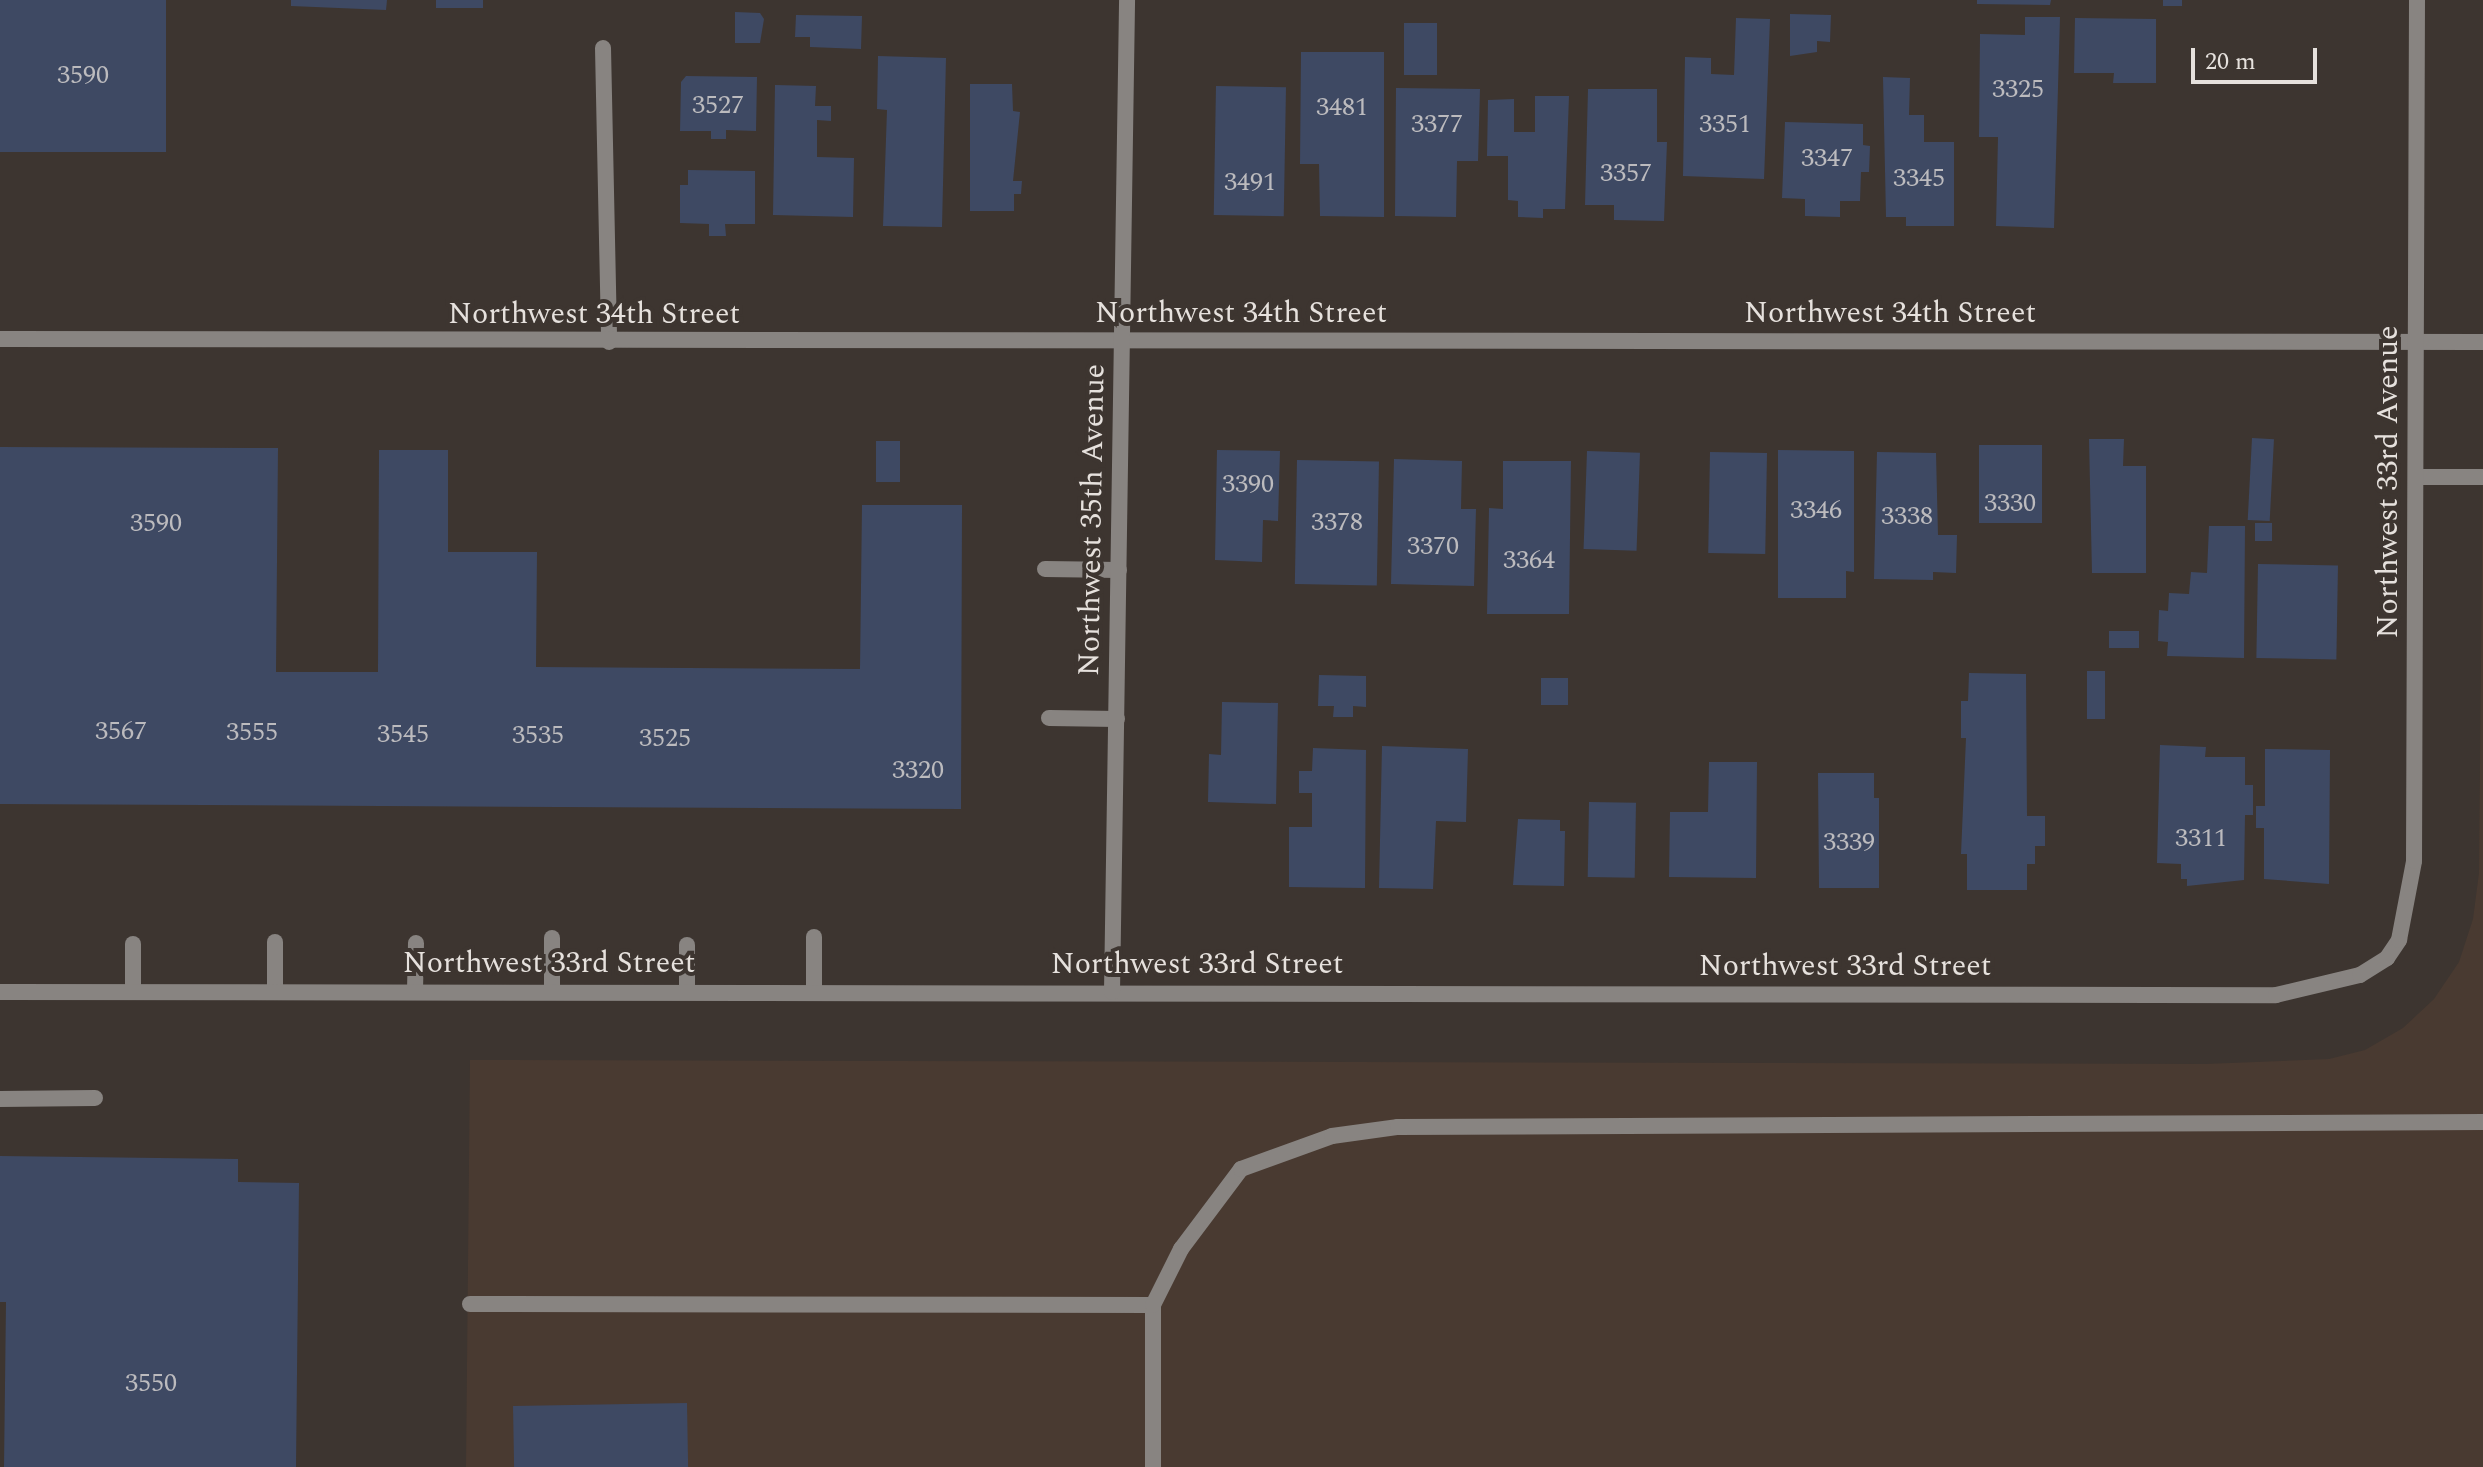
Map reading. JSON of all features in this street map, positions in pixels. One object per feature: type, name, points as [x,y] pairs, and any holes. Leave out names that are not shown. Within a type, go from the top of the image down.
[{"type":"street","name":"Northwest 35th Avenue","points":[[1112,992],[1127,0]]},
{"type":"street","name":"Northwest 33rd Avenue","points":[[2387,958],[2408,912],[2414,861],[2418,477],[2417,0]]},
{"type":"street","points":[[603,48],[609,342]]},
{"type":"street","name":"Northwest 34th Street","points":[[0,339],[2483,342]]},
{"type":"street","points":[[2418,477],[2483,477]]},
{"type":"street","points":[[1045,569],[1119,570]]},
{"type":"street","points":[[1049,718],[1117,719]]},
{"type":"street","points":[[814,937],[814,991]]},
{"type":"street","points":[[552,938],[552,991]]},
{"type":"street","points":[[275,942],[275,991]]},
{"type":"street","points":[[415,991],[416,943]]},
{"type":"street","points":[[133,944],[133,991]]},
{"type":"street","points":[[687,945],[687,991]]},
{"type":"street","name":"Northwest 33rd Street","points":[[0,992],[2276,995],[2331,986],[2387,958]]},
{"type":"street","points":[[0,1099],[95,1098]]},
{"type":"street","points":[[1153,1467],[1153,1305],[1181,1249],[1241,1169],[1345,1134],[1398,1127],[2483,1122]]},
{"type":"street","points":[[470,1304],[1153,1305]]},
{"type":"shaded area","points":[[2483,450],[2483,1467],[466,1467],[470,1060],[2205,1064],[2329,1059],[2365,1050],[2403,1028],[2434,999],[2459,962],[2473,919],[2479,873]]},
{"type":"building","points":[[0,0],[166,0],[166,152],[0,152]]},
{"type":"building","points":[[291,0],[387,0],[386,10],[291,6]]},
{"type":"building","points":[[436,0],[483,0],[483,8],[436,8]]},
{"type":"building","points":[[1977,0],[2051,0],[2050,5],[1977,4]]},
{"type":"building","points":[[2163,0],[2182,0],[2182,6],[2163,6]]},
{"type":"building","points":[[735,12],[760,13],[764,19],[760,43],[735,43]]},
{"type":"building","points":[[1790,14],[1831,15],[1830,42],[1817,41],[1817,52],[1790,56]]},
{"type":"building","points":[[796,15],[862,16],[861,49],[810,47],[810,37],[795,37]]},
{"type":"building","points":[[2025,17],[2060,17],[2054,228],[1996,226],[1998,137],[1979,137],[1980,34],[2025,35]]},
{"type":"building","points":[[1736,18],[1770,19],[1764,179],[1683,176],[1685,57],[1711,58],[1711,74],[1734,75]]},
{"type":"building","points":[[2075,18],[2156,19],[2156,83],[2113,83],[2114,73],[2074,73]]},
{"type":"building","points":[[1404,23],[1437,23],[1437,75],[1404,75]]},
{"type":"building","points":[[1301,52],[1384,52],[1384,217],[1320,216],[1319,164],[1300,164]]},
{"type":"building","points":[[878,56],[946,58],[942,227],[883,226],[887,110],[877,109]]},
{"type":"building","points":[[686,76],[757,77],[756,131],[726,130],[726,139],[711,139],[711,131],[680,131],[681,82]]},
{"type":"building","points":[[1883,77],[1910,78],[1909,115],[1924,115],[1924,142],[1954,142],[1954,226],[1906,226],[1906,217],[1886,217]]},
{"type":"building","points":[[970,84],[1012,84],[1013,111],[1020,112],[1013,181],[1022,181],[1021,194],[1014,194],[1014,211],[970,211]]},
{"type":"building","points":[[775,85],[816,86],[815,106],[831,106],[831,121],[817,120],[817,157],[854,158],[853,217],[773,215]]},
{"type":"building","points":[[1216,86],[1286,87],[1284,216],[1214,215]]},
{"type":"building","points":[[1396,88],[1480,89],[1478,161],[1457,161],[1456,217],[1395,216]]},
{"type":"building","points":[[1588,89],[1657,89],[1657,142],[1667,142],[1664,221],[1614,220],[1614,205],[1585,205]]},
{"type":"building","points":[[1535,96],[1569,96],[1565,209],[1543,209],[1543,218],[1518,217],[1518,201],[1508,200],[1508,156],[1487,156],[1488,100],[1514,99],[1514,132],[1535,132]]},
{"type":"building","points":[[1785,122],[1863,124],[1863,145],[1870,146],[1869,172],[1861,172],[1860,201],[1840,201],[1840,217],[1805,216],[1805,199],[1782,198]]},
{"type":"building","points":[[688,170],[755,171],[755,224],[725,224],[726,236],[709,236],[709,224],[680,223],[680,185],[688,185]]},
{"type":"building","points":[[2252,438],[2274,439],[2270,521],[2248,520]]},
{"type":"building","points":[[2089,439],[2124,439],[2123,466],[2146,466],[2146,573],[2092,573]]},
{"type":"building","points":[[876,441],[900,441],[900,482],[876,482]]},
{"type":"building","points":[[1979,445],[2042,445],[2042,523],[1979,523]]},
{"type":"building","points":[[0,447],[278,448],[276,672],[378,672],[379,450],[448,450],[448,552],[537,552],[536,667],[860,669],[862,505],[962,505],[961,809],[0,804]]},
{"type":"building","points":[[1217,450],[1280,451],[1278,521],[1263,520],[1262,562],[1215,560]]},
{"type":"building","points":[[1778,450],[1854,451],[1854,572],[1846,571],[1846,598],[1778,598]]},
{"type":"building","points":[[1587,451],[1640,453],[1637,551],[1584,549]]},
{"type":"building","points":[[1710,452],[1767,453],[1765,554],[1708,553]]},
{"type":"building","points":[[1877,452],[1936,453],[1938,535],[1957,535],[1956,573],[1933,572],[1933,580],[1874,579]]},
{"type":"building","points":[[1394,459],[1462,461],[1461,509],[1476,509],[1474,586],[1391,584]]},
{"type":"building","points":[[1297,460],[1379,461],[1377,585],[1295,584]]},
{"type":"building","points":[[1503,461],[1571,461],[1569,614],[1487,614],[1489,508],[1503,509]]},
{"type":"building","points":[[2255,523],[2272,523],[2272,541],[2255,541]]},
{"type":"building","points":[[2209,526],[2245,526],[2244,658],[2167,656],[2168,642],[2158,641],[2159,610],[2168,611],[2169,593],[2189,594],[2191,572],[2207,573]]},
{"type":"building","points":[[2258,564],[2338,565],[2336,659],[2256,658]]},
{"type":"building","points":[[2109,631],[2139,631],[2139,648],[2109,648]]},
{"type":"building","points":[[2087,671],[2105,671],[2105,719],[2087,719]]},
{"type":"building","points":[[1969,673],[2026,674],[2027,816],[2045,816],[2045,846],[2035,846],[2035,864],[2027,864],[2027,890],[1967,890],[1967,854],[1961,854],[1966,738],[1961,738],[1961,701],[1968,701]]},
{"type":"building","points":[[1319,675],[1366,676],[1366,707],[1353,706],[1353,717],[1333,717],[1334,706],[1318,706]]},
{"type":"building","points":[[1541,678],[1568,678],[1568,705],[1541,705]]},
{"type":"building","points":[[1222,702],[1278,703],[1276,804],[1208,802],[1209,754],[1221,755]]},
{"type":"building","points":[[2160,745],[2206,747],[2205,757],[2245,757],[2245,785],[2253,785],[2253,815],[2245,815],[2244,880],[2187,886],[2187,879],[2181,879],[2181,864],[2157,863]]},
{"type":"building","points":[[1382,746],[1468,749],[1466,822],[1436,821],[1433,889],[1379,888]]},
{"type":"building","points":[[1313,748],[1366,750],[1365,888],[1289,887],[1289,827],[1312,827],[1312,793],[1299,793],[1299,771],[1312,771]]},
{"type":"building","points":[[2265,749],[2330,750],[2329,884],[2264,879],[2264,828],[2256,828],[2256,806],[2265,806]]},
{"type":"building","points":[[1709,762],[1757,762],[1756,878],[1669,877],[1670,812],[1708,812]]},
{"type":"building","points":[[1818,773],[1874,773],[1874,798],[1879,798],[1879,888],[1819,888]]},
{"type":"building","points":[[1589,802],[1636,803],[1635,878],[1588,877]]},
{"type":"building","points":[[1518,819],[1560,820],[1560,831],[1565,831],[1564,886],[1513,885]]},
{"type":"building","points":[[0,1156],[238,1159],[238,1182],[299,1183],[296,1467],[4,1467],[6,1302],[0,1302]]},
{"type":"building","points":[[687,1403],[688,1467],[514,1467],[513,1406]]}]
